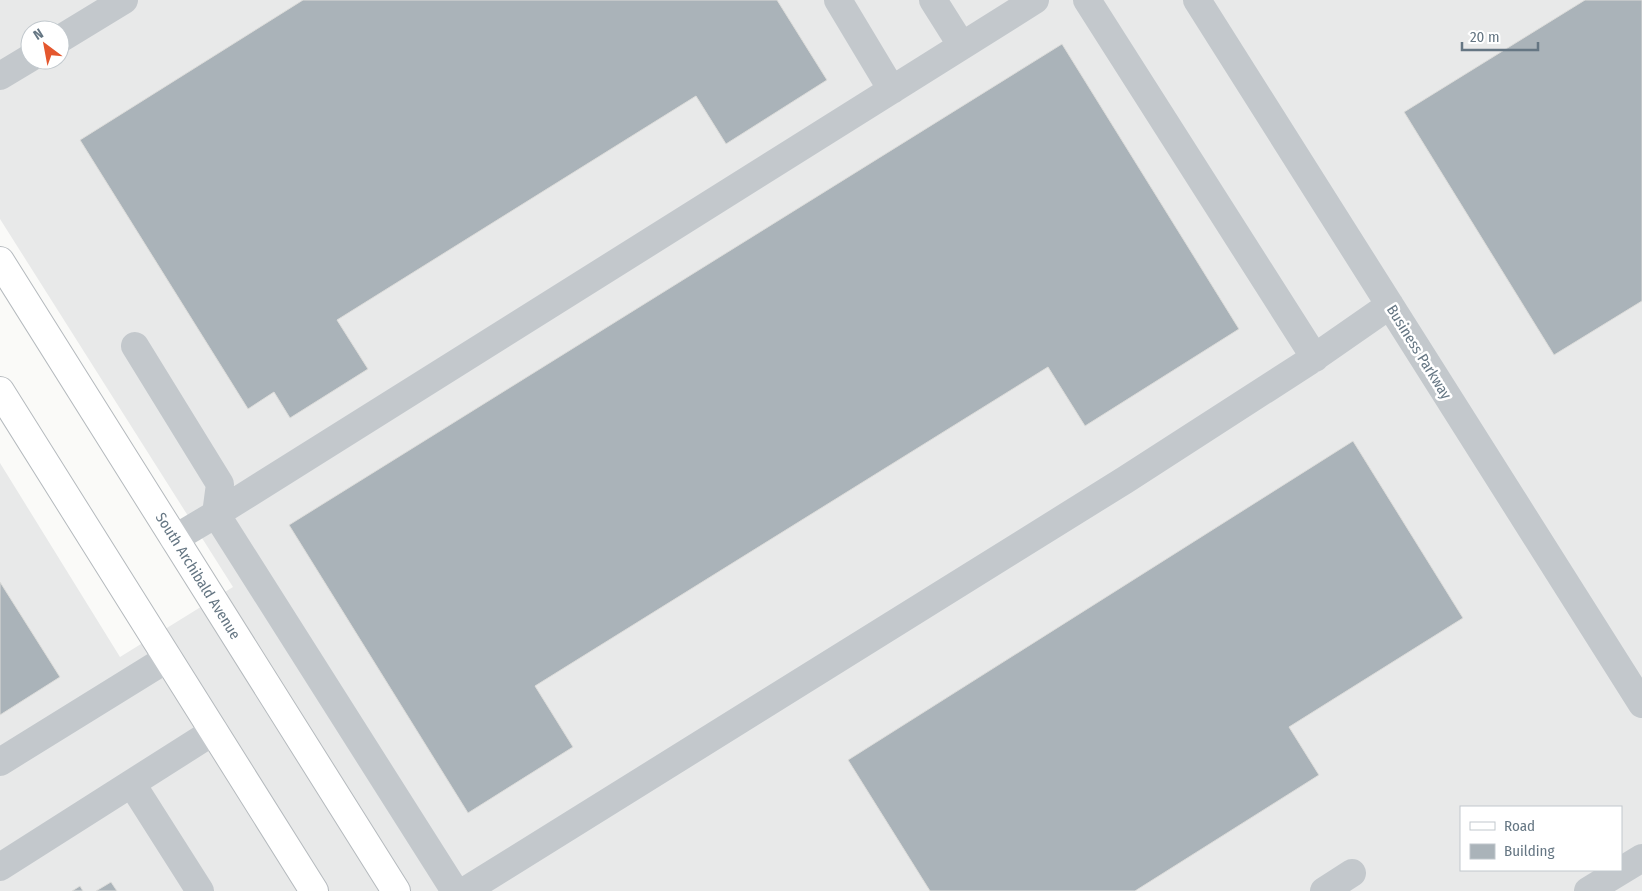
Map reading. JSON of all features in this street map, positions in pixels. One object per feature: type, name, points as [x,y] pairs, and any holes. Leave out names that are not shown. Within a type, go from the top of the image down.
[{"type":"main road","name":"South Archibald Avenue","points":[[0,261],[396,891]]},
{"type":"main road","points":[[0,391],[314,891]]},
{"type":"street","points":[[70,34],[124,0]]},
{"type":"street","points":[[838,0],[892,90]]},
{"type":"street","points":[[934,0],[962,46]]},
{"type":"street","points":[[1087,0],[1315,358]]},
{"type":"street","name":"Business Parkway","points":[[1197,0],[1642,704]]},
{"type":"street","points":[[174,539],[962,46],[1018,5]]},
{"type":"street","points":[[0,76],[20,64]]},
{"type":"street","points":[[465,891],[1125,480],[1315,358],[1390,305]]},
{"type":"street","points":[[135,346],[220,484],[216,514],[455,891]]},
{"type":"street","points":[[0,762],[168,658]]},
{"type":"street","points":[[0,867],[214,731]]},
{"type":"street","points":[[132,784],[200,891]]},
{"type":"street","points":[[1622,870],[1642,858]]},
{"type":"street","points":[[1588,891],[1621,871]]},
{"type":"street","points":[[1324,891],[1352,873]]},
{"type":"shaded area","points":[[0,0],[1642,0],[1642,891],[0,891],[0,463],[120,657],[233,587],[0,219]]},
{"type":"building","points":[[303,0],[777,0],[827,80],[726,144],[696,96],[337,320],[368,369],[290,418],[274,392],[248,409],[80,140]]},
{"type":"building","points":[[1585,0],[1642,0],[1642,301],[1554,355],[1404,112]]},
{"type":"building","points":[[1062,44],[1239,329],[1085,426],[1048,367],[535,686],[573,747],[468,813],[289,525]]},
{"type":"building","points":[[1353,441],[1463,618],[1289,727],[1319,775],[1135,891],[930,891],[848,760]]},
{"type":"building","points":[[0,582],[60,677],[0,715]]},
{"type":"building","points":[[111,882],[117,891],[96,891]]},
{"type":"building","points":[[80,886],[83,891],[72,891]]}]
